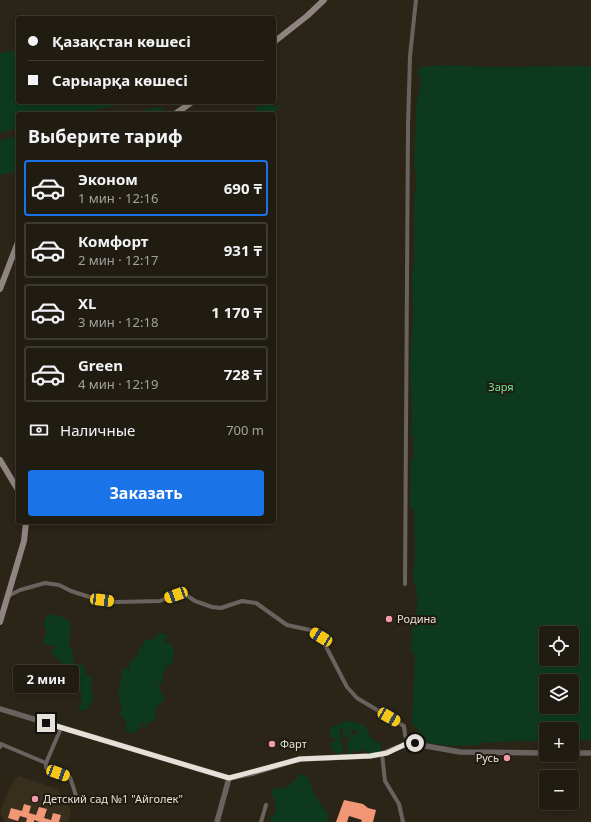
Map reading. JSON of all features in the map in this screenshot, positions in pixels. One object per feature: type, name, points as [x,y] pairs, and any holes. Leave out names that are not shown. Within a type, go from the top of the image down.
[{"type":"main road","points":[[276,40],[307,16],[324,0]]},
{"type":"main road","points":[[178,112],[189,104]]},
{"type":"main road","points":[[0,289],[16,247]]},
{"type":"main road","points":[[0,460],[16,487]]},
{"type":"main road","points":[[0,622],[24,542],[26,524]]},
{"type":"street","points":[[406,584],[408,126],[410,56],[416,0]]},
{"type":"street","points":[[8,596],[20,590],[45,583],[59,585],[72,591],[102,600],[118,602],[144,603],[160,601],[176,595],[186,595],[195,601],[212,607],[222,608],[234,605],[242,600],[256,603],[287,625],[310,630],[321,637],[347,687],[357,698],[404,726],[409,743]]},
{"type":"street","points":[[0,709],[229,778],[300,759],[370,756],[382,754],[409,743],[460,752],[539,753]]},
{"type":"street","points":[[61,728],[46,763],[46,768],[70,777],[78,802]]},
{"type":"street","points":[[0,747],[1,744],[46,763]]},
{"type":"street","points":[[579,753],[591,753]]},
{"type":"street","points":[[382,754],[385,781],[399,804],[403,822]]},
{"type":"street","points":[[217,822],[229,778]]},
{"type":"street","points":[[261,822],[266,805]]},
{"type":"shaded area","name":"Детский сад №1 \"Айголек\"","points":[[19,776],[58,789],[71,810],[68,822],[5,822],[0,811],[13,780]]},
{"type":"green space","points":[[16,50],[16,104],[123,104],[86,112],[16,112],[16,129],[0,133],[0,53]]},
{"type":"green space","name":"Заря","points":[[445,65],[482,67],[591,66],[591,740],[579,741],[579,722],[539,722],[539,741],[514,741],[453,746],[421,742],[417,728],[412,724],[415,654],[411,652],[412,630],[417,611],[417,602],[419,600],[415,595],[417,593],[413,577],[415,554],[414,510],[410,506],[411,461],[414,457],[413,435],[411,434],[412,408],[410,367],[413,316],[412,272],[414,268],[414,191],[416,190],[416,172],[414,168],[417,96],[419,96],[421,76],[418,75],[419,67]]},
{"type":"green space","points":[[262,104],[267,104],[273,105],[274,108],[277,105],[280,105],[275,112],[256,112],[255,108],[261,106]]},
{"type":"green space","points":[[161,107],[164,109],[162,112],[132,112]]},
{"type":"green space","points":[[16,136],[16,171],[0,175],[0,140]]},
{"type":"green space","points":[[48,615],[60,616],[67,620],[71,626],[69,641],[73,652],[74,666],[77,664],[83,665],[85,668],[85,674],[92,677],[91,686],[93,702],[89,704],[89,708],[80,711],[78,707],[82,705],[81,691],[76,688],[75,678],[72,672],[66,664],[66,668],[63,669],[61,662],[51,653],[56,647],[45,645],[44,643],[44,637],[47,632],[44,624],[45,618]]},
{"type":"green space","points":[[159,633],[166,634],[168,636],[164,640],[165,644],[168,642],[172,645],[174,653],[172,664],[166,666],[162,677],[164,681],[162,683],[159,682],[159,687],[164,701],[156,708],[155,719],[152,722],[146,723],[145,729],[142,727],[144,722],[140,723],[140,728],[133,734],[126,731],[127,725],[124,718],[120,716],[120,711],[122,709],[118,694],[123,669],[125,668],[130,670],[129,662],[132,663],[133,659],[137,657],[139,649],[141,649],[145,640],[155,639]]},
{"type":"green space","points":[[345,721],[355,722],[360,725],[363,724],[371,738],[381,743],[380,753],[376,755],[372,752],[367,755],[364,749],[361,749],[358,752],[352,750],[350,756],[348,756],[348,748],[346,746],[349,739],[348,732],[344,739],[342,738],[343,730],[340,726],[340,738],[343,750],[340,755],[333,751],[330,742],[335,743],[336,741],[330,735],[330,728]],"holes":[[[358,728],[356,735],[352,735],[351,731],[348,732],[350,729],[355,731]]]},
{"type":"green space","points":[[303,774],[309,779],[313,793],[328,815],[327,822],[269,822],[271,821],[270,816],[274,815],[276,811],[275,799],[272,796],[272,790],[281,787],[283,790],[295,781],[298,776]]},
{"type":"building","points":[[344,800],[363,804],[368,808],[376,810],[373,822],[361,822],[362,820],[349,816],[347,822],[336,822]]},
{"type":"building","points":[[24,804],[31,806],[29,813],[36,815],[39,807],[47,809],[44,818],[51,820],[53,813],[61,815],[59,822],[40,822],[34,820],[34,822],[26,822],[27,818],[20,816],[18,821],[8,818],[11,808],[22,811]]},
{"type":"place","name":"Родина","points":[[389,619]]},
{"type":"place","name":"Фарт","points":[[272,744]]},
{"type":"place","name":"Русь","points":[[507,758]]},
{"type":"place","name":"Детский сад №1 \"Айголек\"","points":[[35,799]]},
{"type":"route","points":[[46,723],[229,778],[253,773],[300,759],[370,756],[387,753],[406,744],[415,743]]}]
